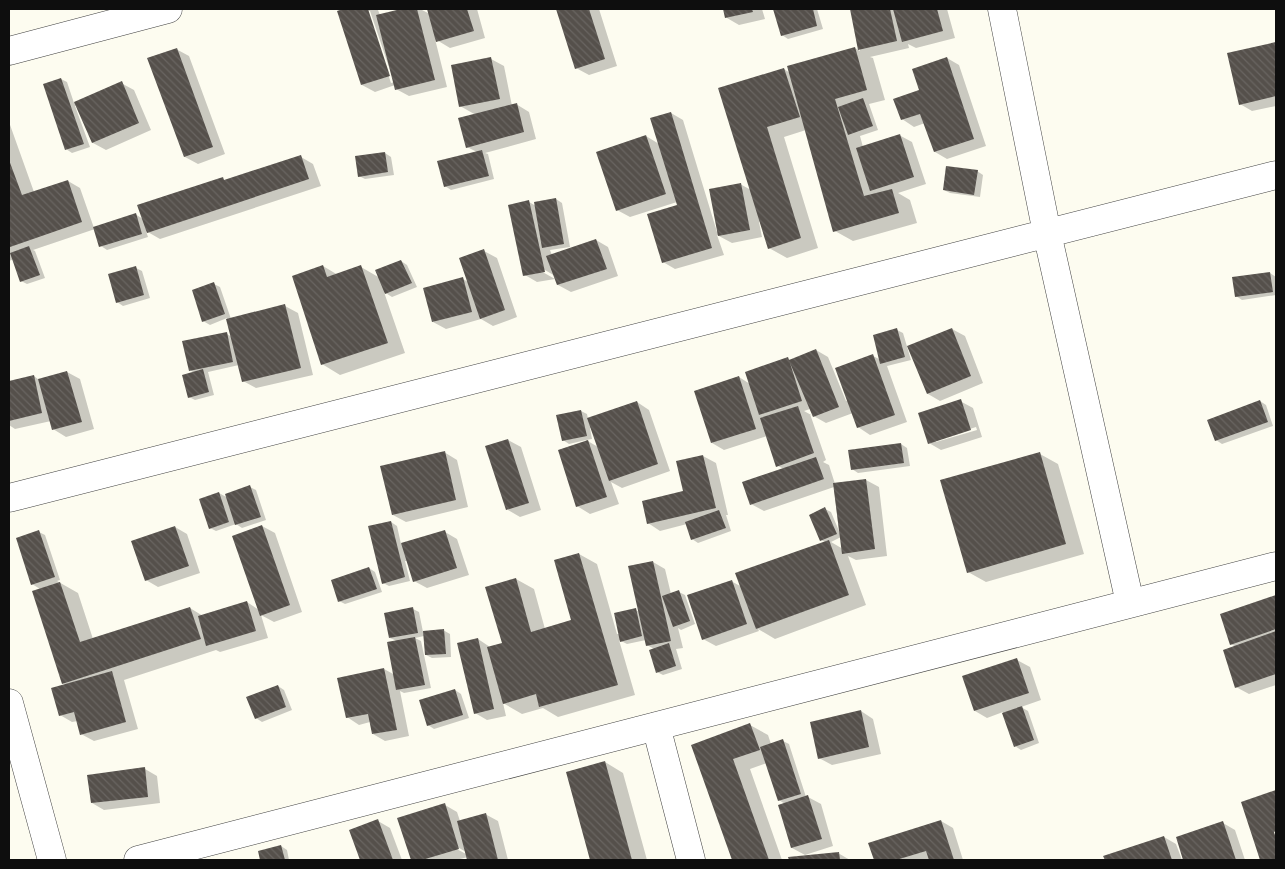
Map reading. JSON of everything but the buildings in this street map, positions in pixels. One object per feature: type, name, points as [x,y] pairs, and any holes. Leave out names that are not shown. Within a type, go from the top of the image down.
[{"type":"street","points":[[9,51],[168,9]]},
{"type":"street","points":[[1002,9],[1047,233],[1130,603]]},
{"type":"street","points":[[9,498],[1276,175]]},
{"type":"street","points":[[138,860],[1276,566]]},
{"type":"street","points":[[9,703],[52,860]]},
{"type":"street","points":[[656,726],[692,860]]}]
